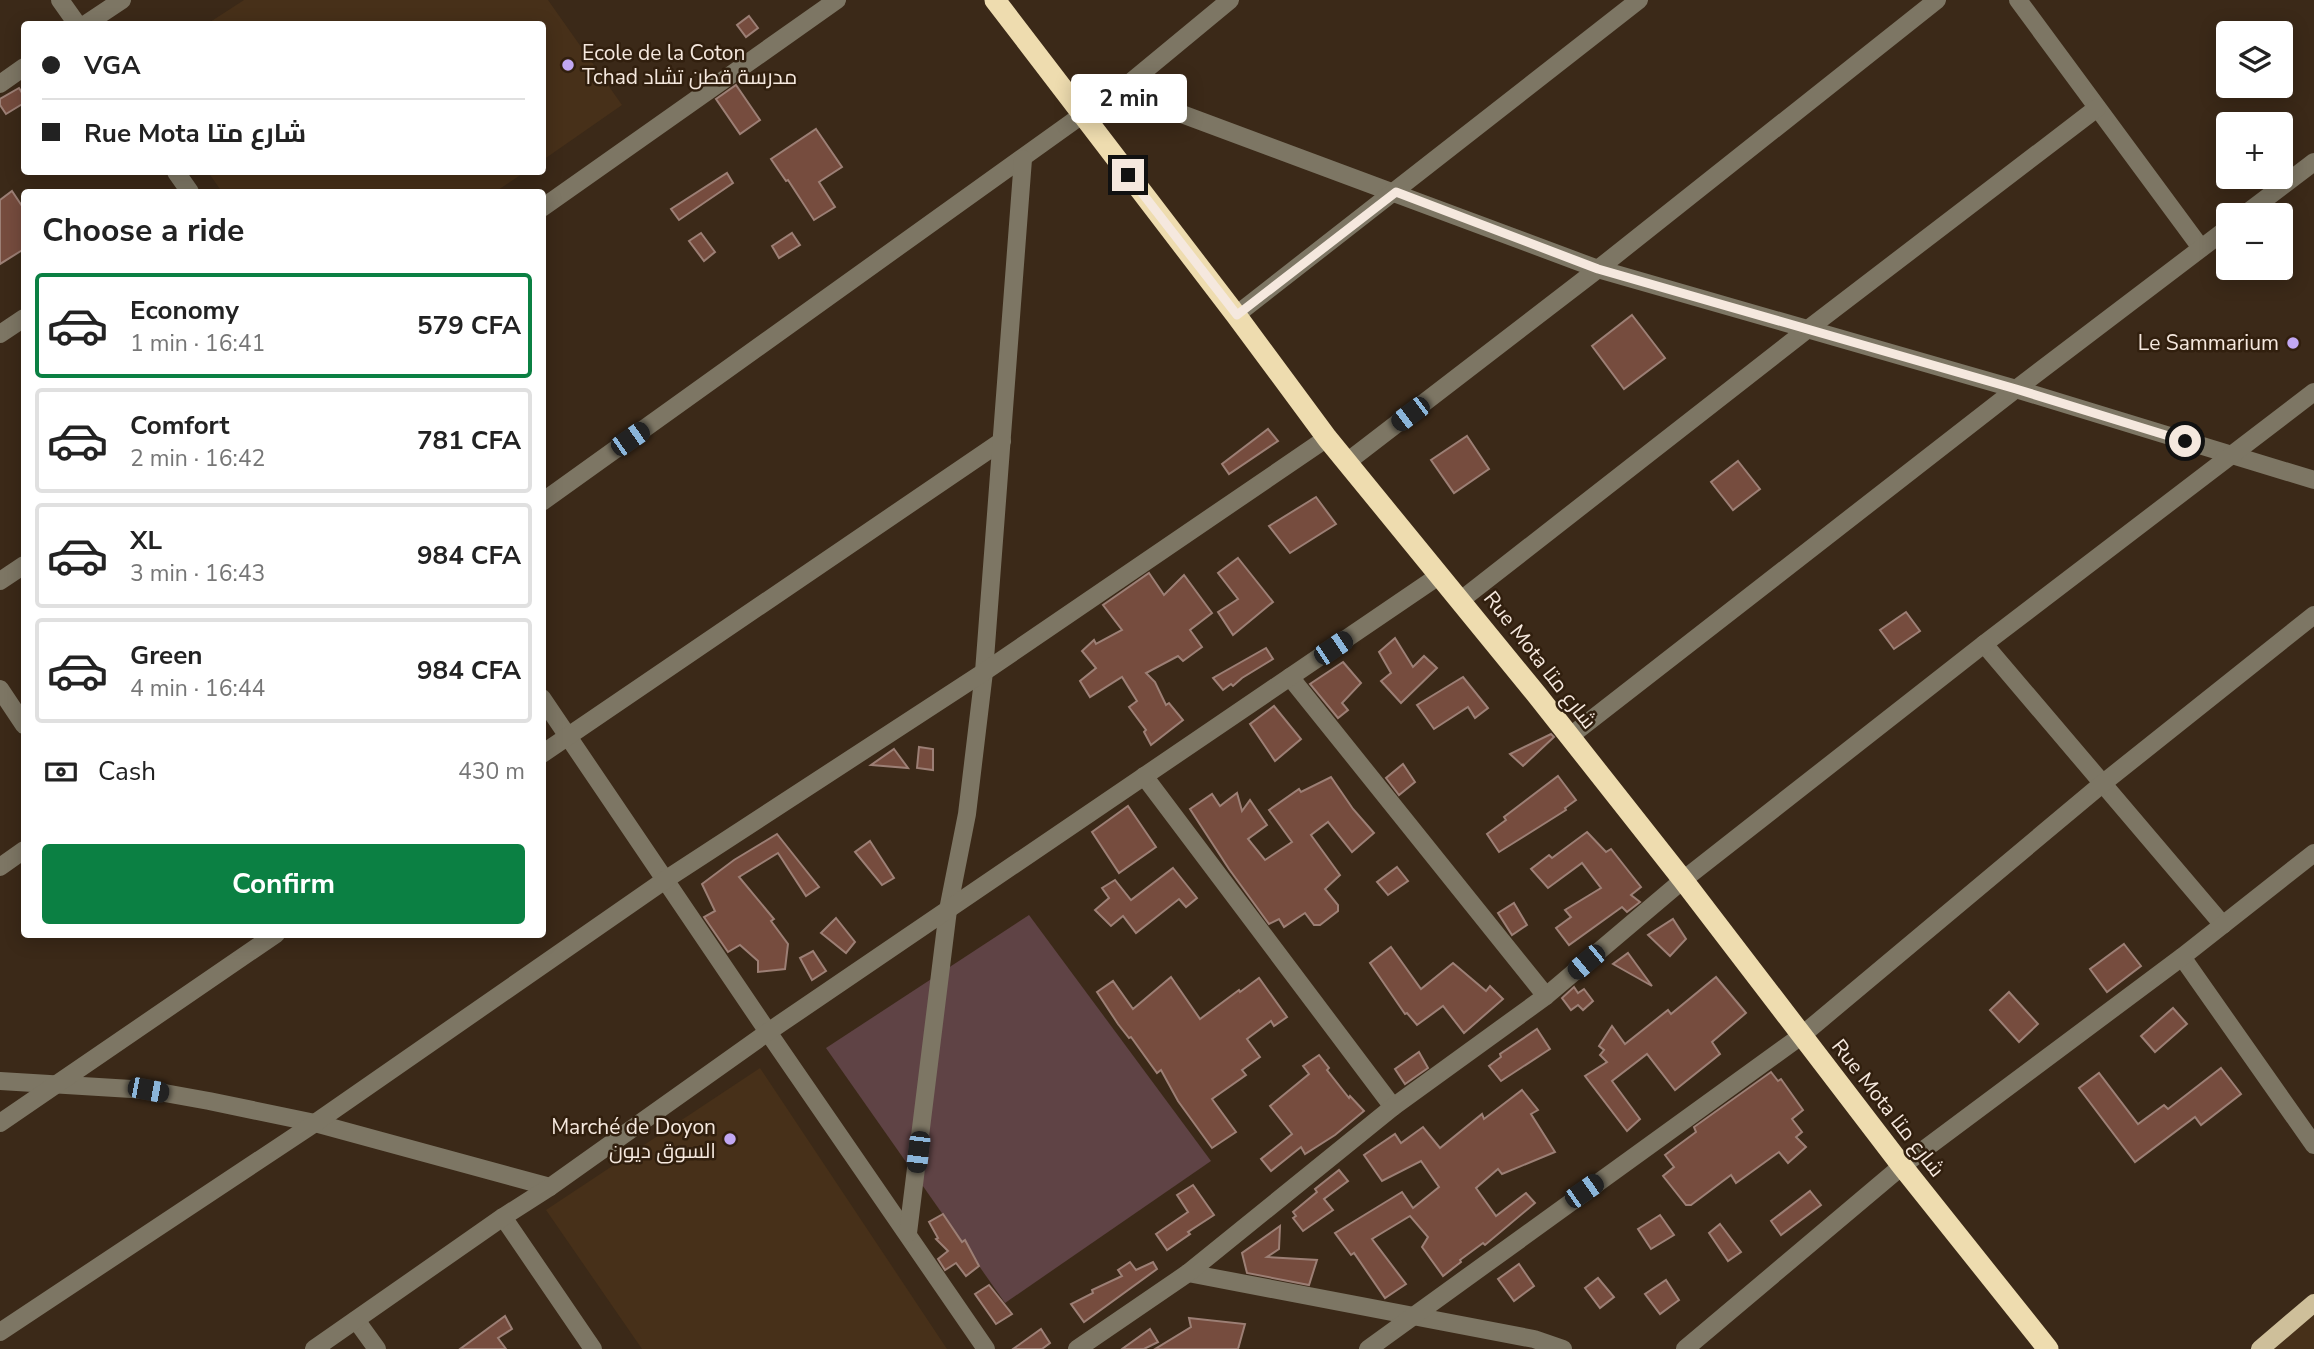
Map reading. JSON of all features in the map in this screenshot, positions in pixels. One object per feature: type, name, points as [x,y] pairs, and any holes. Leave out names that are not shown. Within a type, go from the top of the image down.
[{"type":"highway","name":"Rue Mota شارع متا","points":[[995,0],[1237,315],[1327,438],[1461,600],[1684,880],[1801,1036],[2048,1349]]},
{"type":"main road","points":[[2260,1349],[2314,1303]]},
{"type":"street","points":[[60,0],[75,21]]},
{"type":"street","points":[[90,21],[122,0]]},
{"type":"street","points":[[546,205],[837,0]]},
{"type":"street","points":[[546,499],[1082,115],[1120,91],[1230,0]]},
{"type":"street","points":[[1237,315],[1639,0]]},
{"type":"street","points":[[1347,462],[1598,269],[1937,0]]},
{"type":"street","points":[[2018,0],[2201,248]]},
{"type":"street","points":[[0,84],[21,69]]},
{"type":"street","points":[[1120,91],[1598,269],[2016,389],[2314,480]]},
{"type":"street","points":[[1461,600],[1808,328],[2097,108]]},
{"type":"street","points":[[908,1233],[948,910],[967,814],[984,672],[1023,159]]},
{"type":"street","points":[[2260,203],[2314,162]]},
{"type":"street","points":[[1569,737],[2216,237]]},
{"type":"street","points":[[0,334],[21,320]]},
{"type":"street","points":[[1077,1349],[1188,1273],[1393,1107],[1546,996],[1684,880],[1984,644],[2314,392]]},
{"type":"street","points":[[0,1332],[315,1123],[665,880],[984,672],[1327,438]]},
{"type":"street","points":[[546,751],[1002,441]]},
{"type":"street","points":[[0,581],[21,567]]},
{"type":"street","points":[[314,1349],[550,1187],[768,1032],[1440,575]]},
{"type":"street","points":[[1368,1349],[1801,1036],[2102,784],[2314,615]]},
{"type":"street","points":[[1984,644],[2223,925]]},
{"type":"street","points":[[1290,677],[1546,996]]},
{"type":"street","points":[[0,689],[21,720]]},
{"type":"street","points":[[546,704],[986,1349]]},
{"type":"street","points":[[1144,776],[1393,1107]]},
{"type":"street","points":[[0,867],[21,852]]},
{"type":"street","points":[[1685,1349],[1902,1166],[2182,957],[2314,853]]},
{"type":"street","points":[[0,1123],[270,938]]},
{"type":"street","points":[[2182,957],[2314,1145]]},
{"type":"street","points":[[0,1081],[148,1090],[315,1123],[550,1187]]},
{"type":"street","points":[[503,1217],[593,1349]]},
{"type":"street","points":[[1188,1273],[1534,1339],[1563,1349]]},
{"type":"street","points":[[356,1320],[377,1349]]},
{"type":"shaded area","name":"Ecole de la Coton Tchad مدرسة قطن تشاد","points":[[244,0],[548,0],[622,105],[546,158],[546,21],[212,21]]},
{"type":"shaded area","points":[[210,175],[520,175],[500,189],[220,189]]},
{"type":"shaded area","points":[[1029,915],[1211,1161],[1005,1303],[826,1048]]},
{"type":"shaded area","name":"Marché de Doyon السوق ديون","points":[[760,1068],[947,1349],[642,1349],[546,1210]]},
{"type":"shaded area","points":[[2314,1303],[2314,1349],[2260,1349]]},
{"type":"building","points":[[749,16],[758,28],[746,37],[737,25]]},
{"type":"building","points":[[736,85],[760,120],[740,134],[716,99]]},
{"type":"building","points":[[19,88],[21,91],[21,105],[6,114],[0,105],[0,99]]},
{"type":"building","points":[[816,129],[842,167],[819,182],[835,207],[814,220],[771,159]]},
{"type":"building","points":[[727,173],[733,183],[679,220],[671,209]]},
{"type":"building","points":[[12,191],[21,204],[21,251],[0,264],[0,200]]},
{"type":"building","points":[[701,233],[715,252],[704,261],[689,241]]},
{"type":"building","points":[[792,233],[800,245],[779,258],[772,246]]},
{"type":"building","points":[[1632,315],[1665,358],[1624,389],[1592,346]]},
{"type":"building","points":[[1268,429],[1278,441],[1229,474],[1222,464]]},
{"type":"building","points":[[1467,436],[1489,469],[1454,493],[1431,460]]},
{"type":"building","points":[[1738,461],[1760,489],[1733,510],[1711,482]]},
{"type":"building","points":[[1316,497],[1336,524],[1290,553],[1269,526]]},
{"type":"building","points":[[1238,558],[1273,602],[1233,635],[1218,612],[1238,599],[1218,573]]},
{"type":"building","points":[[1149,573],[1164,595],[1184,575],[1212,613],[1190,630],[1202,647],[1183,661],[1178,656],[1146,673],[1155,682],[1166,705],[1169,703],[1183,720],[1151,745],[1144,732],[1146,730],[1129,707],[1137,701],[1122,677],[1090,697],[1080,681],[1096,668],[1082,651],[1094,640],[1096,644],[1122,630],[1103,605]]},
{"type":"building","points":[[1906,612],[1920,631],[1894,649],[1880,630]]},
{"type":"building","points":[[1395,638],[1413,667],[1424,656],[1437,668],[1401,703],[1381,681],[1391,673],[1379,652]]},
{"type":"building","points":[[1266,648],[1273,659],[1233,686],[1231,684],[1223,690],[1213,678]]},
{"type":"building","points":[[1343,662],[1361,683],[1342,703],[1348,710],[1338,718],[1310,684]]},
{"type":"building","points":[[1463,677],[1488,708],[1475,718],[1468,707],[1434,729],[1417,705]]},
{"type":"building","points":[[1274,706],[1301,739],[1275,761],[1250,724]]},
{"type":"building","points":[[1551,734],[1554,737],[1523,766],[1510,754]]},
{"type":"building","points":[[919,747],[933,749],[933,770],[917,768]]},
{"type":"building","points":[[894,749],[908,768],[871,765]]},
{"type":"building","points":[[1403,764],[1415,782],[1399,795],[1386,778]]},
{"type":"building","points":[[1558,776],[1576,800],[1565,808],[1566,810],[1499,852],[1487,834],[1506,820],[1504,817]]},
{"type":"building","points":[[1331,777],[1374,833],[1352,852],[1328,822],[1311,835],[1340,875],[1325,889],[1338,905],[1338,911],[1320,925],[1314,925],[1305,913],[1284,927],[1279,919],[1269,924],[1190,809],[1212,794],[1220,806],[1237,793],[1242,811],[1250,800],[1267,825],[1248,839],[1265,860],[1292,842],[1269,810],[1299,789],[1301,792]]},
{"type":"building","points":[[1128,806],[1156,847],[1119,873],[1092,832]]},
{"type":"building","points":[[1587,832],[1606,852],[1611,849],[1641,887],[1631,895],[1640,902],[1627,912],[1622,907],[1569,945],[1556,928],[1571,917],[1565,910],[1601,888],[1582,863],[1548,888],[1531,869],[1549,855],[1552,858]]},
{"type":"building","points":[[777,834],[819,887],[806,896],[778,853],[739,877],[774,919],[771,921],[788,944],[785,969],[758,972],[758,961],[740,945],[728,952],[704,917],[715,911],[702,884],[734,860]]},
{"type":"building","points":[[870,841],[894,878],[882,885],[855,852]]},
{"type":"building","points":[[1397,867],[1408,881],[1388,895],[1377,882]]},
{"type":"building","points":[[1173,868],[1197,898],[1186,907],[1179,899],[1136,933],[1123,916],[1111,926],[1095,910],[1109,898],[1102,888],[1115,880],[1131,900]]},
{"type":"building","points":[[1514,903],[1527,925],[1512,935],[1498,913]]},
{"type":"building","points":[[836,918],[855,942],[846,953],[821,933]]},
{"type":"building","points":[[1673,919],[1686,939],[1670,956],[1648,935]]},
{"type":"building","points":[[2124,944],[2141,966],[2107,992],[2090,969]]},
{"type":"building","points":[[1391,947],[1421,989],[1453,963],[1486,991],[1490,986],[1503,999],[1464,1033],[1443,1006],[1417,1025],[1405,1014],[1370,963]]},
{"type":"building","points":[[813,951],[826,971],[812,980],[800,958]]},
{"type":"building","points":[[1628,953],[1652,986],[1613,964]]},
{"type":"building","points":[[1171,977],[1200,1019],[1259,978],[1287,1017],[1274,1026],[1271,1021],[1247,1039],[1260,1057],[1242,1070],[1246,1075],[1212,1099],[1236,1132],[1212,1148],[1178,1101],[1161,1070],[1157,1073],[1118,1024],[1097,992],[1113,981],[1133,1009]]},
{"type":"building","points":[[1716,977],[1746,1013],[1712,1042],[1720,1054],[1675,1090],[1647,1054],[1612,1081],[1640,1119],[1627,1131],[1585,1076],[1607,1062],[1600,1055],[1604,1050],[1599,1046],[1612,1026],[1625,1044],[1668,1010],[1671,1014]]},
{"type":"building","points":[[1574,987],[1578,993],[1584,989],[1593,1001],[1583,1010],[1578,1005],[1571,1010],[1562,998]]},
{"type":"building","points":[[2009,992],[2038,1024],[2019,1042],[1990,1010]]},
{"type":"building","points":[[2173,1008],[2187,1024],[2155,1052],[2141,1036]]},
{"type":"building","points":[[1537,1029],[1550,1049],[1501,1081],[1489,1066],[1501,1057],[1500,1054]]},
{"type":"building","points":[[1419,1052],[1428,1068],[1405,1084],[1395,1069]]},
{"type":"building","points":[[1319,1055],[1349,1098],[1350,1096],[1364,1111],[1335,1135],[1305,1154],[1301,1147],[1271,1171],[1261,1159],[1292,1134],[1270,1106],[1309,1074],[1303,1066]]},
{"type":"building","points":[[2221,1068],[2241,1094],[2201,1125],[2195,1117],[2135,1162],[2079,1088],[2099,1073],[2138,1124],[2164,1105],[2168,1109]]},
{"type":"building","points":[[1771,1072],[1778,1081],[1781,1079],[1803,1110],[1792,1119],[1802,1132],[1796,1137],[1806,1147],[1788,1163],[1779,1152],[1736,1183],[1731,1175],[1691,1205],[1686,1205],[1663,1176],[1674,1167],[1665,1155],[1696,1132],[1694,1127]]},
{"type":"building","points":[[1522,1090],[1538,1110],[1531,1114],[1555,1152],[1502,1174],[1498,1169],[1476,1188],[1496,1216],[1526,1193],[1535,1203],[1443,1276],[1422,1247],[1428,1237],[1410,1216],[1372,1239],[1406,1284],[1385,1298],[1354,1253],[1351,1255],[1335,1233],[1402,1192],[1413,1208],[1439,1187],[1421,1161],[1382,1181],[1364,1155],[1395,1134],[1401,1143],[1423,1127],[1440,1148],[1482,1114],[1484,1119]]},
{"type":"building","points":[[1339,1170],[1348,1181],[1324,1199],[1333,1210],[1303,1231],[1293,1218],[1296,1216],[1293,1212],[1317,1192],[1315,1189]]},
{"type":"building","points":[[1193,1185],[1214,1215],[1167,1250],[1156,1234],[1188,1212],[1177,1195]]},
{"type":"building","points":[[1810,1191],[1821,1205],[1781,1235],[1771,1221]]},
{"type":"building","points":[[943,1214],[962,1242],[965,1240],[979,1266],[966,1276],[956,1263],[945,1270],[938,1259],[948,1251],[936,1239],[938,1238],[929,1222]]},
{"type":"building","points":[[1660,1215],[1674,1235],[1651,1249],[1638,1229]]},
{"type":"building","points":[[1720,1224],[1741,1252],[1728,1261],[1709,1233]]},
{"type":"building","points":[[1280,1226],[1279,1249],[1267,1257],[1317,1260],[1309,1285],[1247,1273],[1242,1253]]},
{"type":"building","points":[[1130,1262],[1136,1270],[1153,1262],[1157,1269],[1084,1322],[1071,1304],[1093,1293],[1092,1290],[1122,1276],[1118,1270]]},
{"type":"building","points":[[1519,1264],[1534,1286],[1514,1301],[1498,1279]]},
{"type":"building","points":[[1598,1278],[1614,1297],[1600,1308],[1585,1288]]},
{"type":"building","points":[[1666,1280],[1679,1300],[1660,1314],[1645,1294]]},
{"type":"building","points":[[989,1285],[1012,1314],[996,1324],[975,1294]]},
{"type":"building","points":[[505,1316],[512,1329],[498,1338],[506,1349],[460,1349]]},
{"type":"building","points":[[1189,1318],[1245,1324],[1238,1349],[1155,1349],[1191,1327]]},
{"type":"building","points":[[1041,1329],[1050,1343],[1042,1349],[1013,1349]]},
{"type":"building","points":[[1150,1329],[1158,1342],[1144,1349],[1122,1349]]},
{"type":"place","name":"Ecole de la Coton Tchad مدرسة قطن تشاد","points":[[568,65]]},
{"type":"place","name":"Le Sammarium","points":[[2293,343]]},
{"type":"place","name":"Marché de Doyon السوق ديون","points":[[730,1139]]},
{"type":"route","points":[[1128,175],[1237,315],[1396,192],[1598,269],[1808,328],[2185,441]]}]
